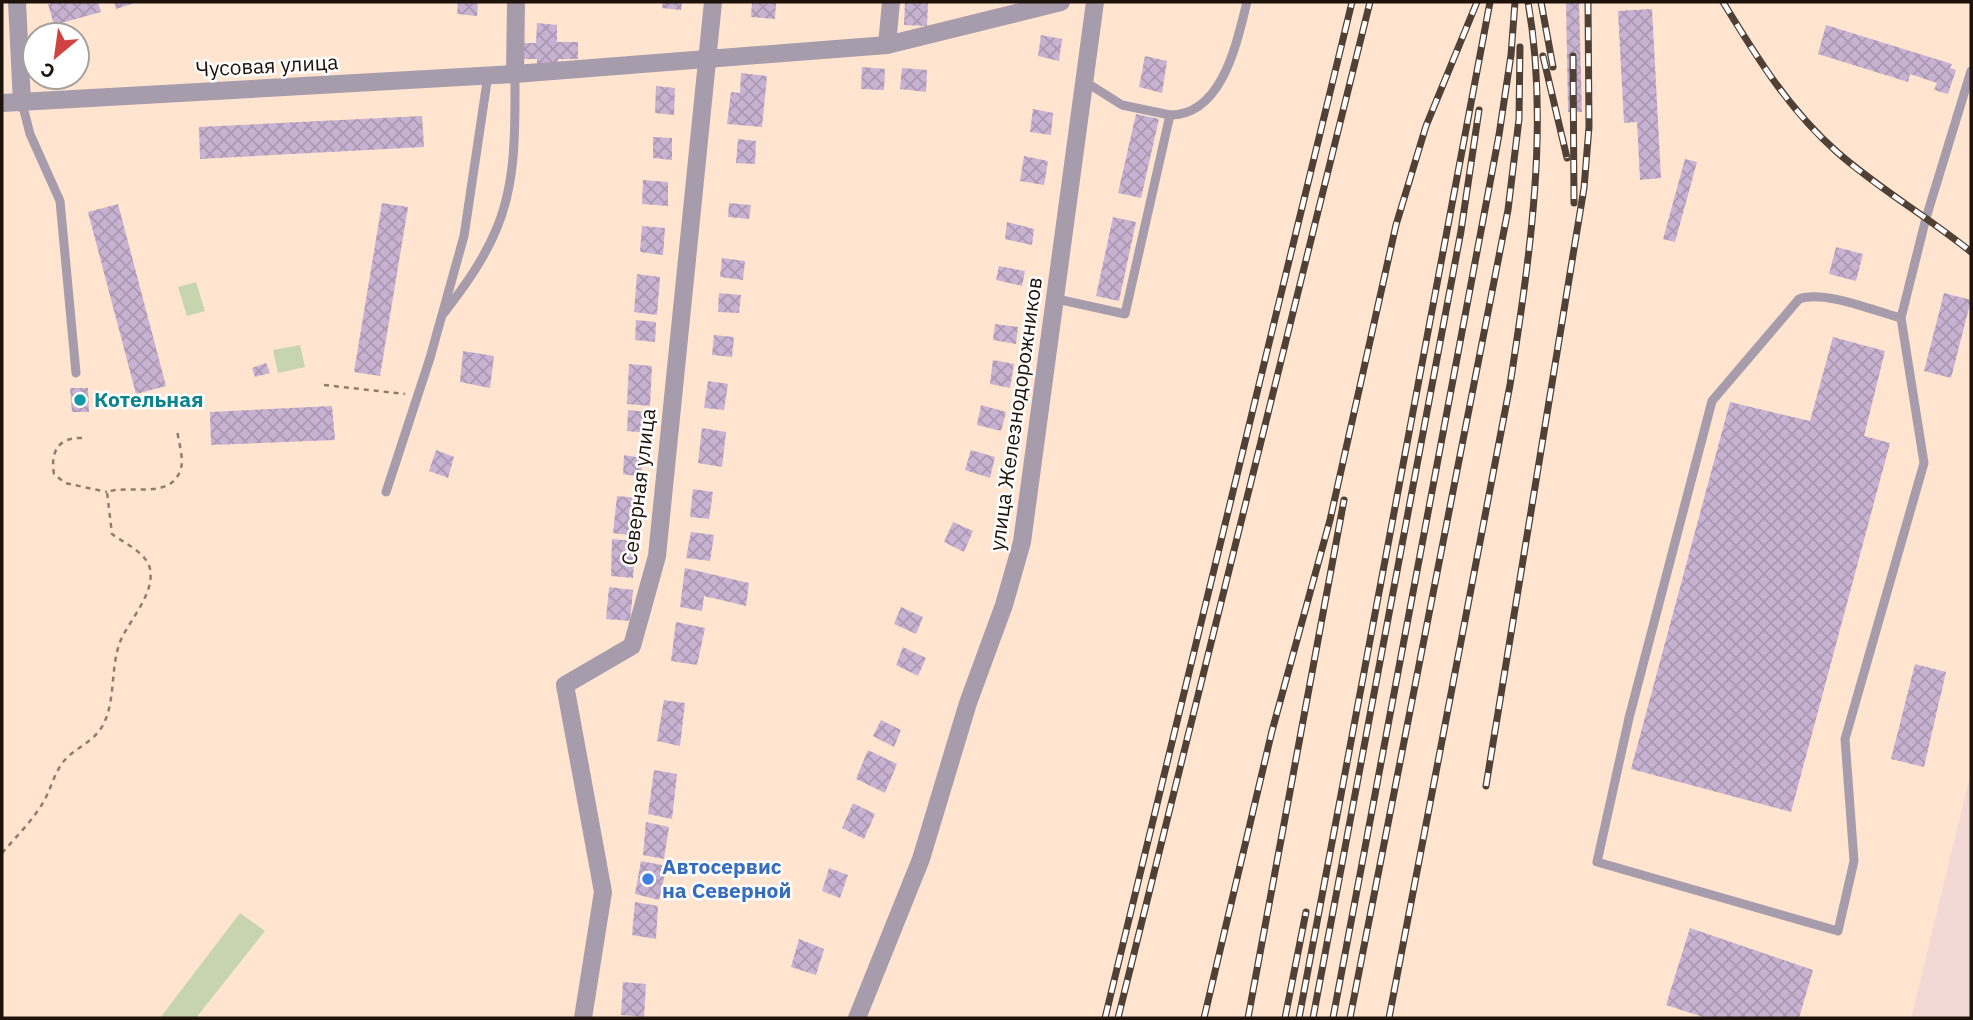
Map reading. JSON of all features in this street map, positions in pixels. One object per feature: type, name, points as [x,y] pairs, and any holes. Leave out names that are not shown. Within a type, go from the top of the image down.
[{"type":"street","points":[[17,2],[22,103]]},
{"type":"street","points":[[515,74],[516,2]]},
{"type":"street","name":"Северная улица","points":[[583,1018],[603,892],[565,685],[632,646],[657,556],[713,2]]},
{"type":"street","points":[[887,46],[891,2]]},
{"type":"street","name":"Чусовая улица","points":[[2,103],[515,74],[887,46],[1061,2]]},
{"type":"street","name":"улица Железнодорожников","points":[[858,1018],[921,859],[976,676],[1015,572],[1027,519],[1095,2]]},
{"type":"lane","points":[[1084,81],[1122,105],[1180,115],[1190,110],[1221,81],[1229,67],[1247,2]]},
{"type":"lane","points":[[1900,318],[1823,297],[1809,295],[1799,299],[1712,401],[1629,718],[1597,862],[1838,931],[1854,861],[1845,739],[1924,463],[1900,318],[1926,218],[1971,71]]},
{"type":"lane","points":[[441,317],[478,267],[498,228],[515,138],[515,74]]},
{"type":"lane","points":[[386,492],[464,236],[488,75]]},
{"type":"lane","points":[[22,103],[30,134],[60,201],[76,373]]},
{"type":"lane","points":[[1057,299],[1125,314],[1170,115]]},
{"type":"path","points":[[324,385],[416,396]]},
{"type":"path","points":[[82,438],[68,437],[59,443],[53,455],[54,474],[65,483],[107,492],[117,489],[159,489],[172,483],[181,467],[177,429]]},
{"type":"path","points":[[2,853],[44,801],[60,766],[71,753],[90,743],[103,725],[111,699],[113,664],[132,616],[149,590],[150,570],[145,558],[111,534],[107,492]]},
{"type":"shaded area","points":[[1971,772],[1971,1018],[1911,1018]]},
{"type":"green space","points":[[196,282],[205,311],[187,316],[178,287]]},
{"type":"green space","points":[[300,345],[305,367],[278,373],[273,350]]},
{"type":"green space","points":[[240,913],[265,931],[196,1018],[160,1018]]},
{"type":"building","points":[[98,2],[101,12],[68,21],[53,21],[48,4]]},
{"type":"building","points":[[114,2],[138,2],[116,9]]},
{"type":"building","points":[[458,2],[478,2],[477,16],[457,14]]},
{"type":"building","points":[[663,2],[682,2],[681,10],[662,8]]},
{"type":"building","points":[[752,2],[776,2],[775,19],[751,17]]},
{"type":"building","points":[[905,2],[928,2],[927,26],[904,25]]},
{"type":"building","points":[[1566,2],[1579,2],[1582,112],[1568,112]]},
{"type":"building","points":[[1652,9],[1661,178],[1640,180],[1637,122],[1624,123],[1618,11]]},
{"type":"building","points":[[537,23],[557,25],[557,42],[578,42],[578,59],[558,59],[558,64],[537,64],[537,59],[523,59],[523,43],[536,43]]},
{"type":"building","points":[[1826,25],[1952,64],[1950,68],[1956,70],[1948,94],[1934,90],[1937,83],[1910,74],[1908,82],[1818,54]]},
{"type":"building","points":[[1041,35],[1062,39],[1059,61],[1038,56]]},
{"type":"building","points":[[1145,56],[1167,61],[1162,93],[1139,87]]},
{"type":"building","points":[[862,67],[885,69],[884,90],[861,89]]},
{"type":"building","points":[[902,68],[927,70],[926,92],[900,89]]},
{"type":"building","points":[[741,73],[767,76],[762,127],[727,124],[731,92],[740,93]]},
{"type":"building","points":[[656,86],[675,88],[674,115],[655,113]]},
{"type":"building","points":[[1033,109],[1053,113],[1051,135],[1030,132]]},
{"type":"building","points":[[1136,114],[1159,119],[1141,198],[1118,193]]},
{"type":"building","points":[[422,116],[424,147],[200,159],[199,127]]},
{"type":"building","points":[[653,137],[672,138],[672,160],[653,158]]},
{"type":"building","points":[[738,139],[756,141],[755,164],[736,163]]},
{"type":"building","points":[[1024,156],[1048,161],[1044,185],[1020,181]]},
{"type":"building","points":[[1685,159],[1697,162],[1675,242],[1663,239]]},
{"type":"building","points":[[643,180],[668,182],[668,206],[642,204]]},
{"type":"building","points":[[382,203],[408,207],[380,376],[354,372]]},
{"type":"building","points":[[729,203],[751,205],[749,219],[728,217]]},
{"type":"building","points":[[118,204],[166,386],[136,394],[88,212]]},
{"type":"building","points":[[1113,217],[1136,222],[1119,301],[1096,296]]},
{"type":"building","points":[[1007,222],[1034,229],[1032,245],[1005,239]]},
{"type":"building","points":[[642,226],[665,228],[663,255],[640,252]]},
{"type":"building","points":[[1836,247],[1863,254],[1856,281],[1829,274]]},
{"type":"building","points":[[722,258],[745,261],[743,280],[720,277]]},
{"type":"building","points":[[999,266],[1025,271],[1022,286],[996,280]]},
{"type":"building","points":[[637,274],[660,277],[657,315],[634,312]]},
{"type":"building","points":[[719,293],[741,295],[739,313],[718,312]]},
{"type":"building","points":[[1944,293],[1971,300],[1951,378],[1924,371]]},
{"type":"building","points":[[636,320],[656,322],[655,342],[635,340]]},
{"type":"building","points":[[995,324],[1018,327],[1016,344],[993,340]]},
{"type":"building","points":[[714,335],[734,337],[732,357],[712,355]]},
{"type":"building","points":[[1833,337],[1885,351],[1864,436],[1890,443],[1791,812],[1631,769],[1730,402],[1810,421]]},
{"type":"building","points":[[463,351],[494,356],[490,388],[460,382]]},
{"type":"building","points":[[993,360],[1014,364],[1010,388],[990,384]]},
{"type":"building","points":[[266,363],[270,373],[255,377],[252,368]]},
{"type":"building","points":[[629,364],[652,366],[650,406],[627,404]]},
{"type":"building","points":[[708,381],[728,384],[724,410],[704,408]]},
{"type":"building","name":"Котельная","points":[[70,388],[88,388],[89,412],[72,412]]},
{"type":"building","points":[[981,405],[1006,412],[1001,431],[977,425]]},
{"type":"building","points":[[332,406],[335,440],[211,445],[210,412]]},
{"type":"building","points":[[628,410],[648,412],[647,433],[627,431]]},
{"type":"building","points":[[702,428],[726,432],[722,467],[698,463]]},
{"type":"building","points":[[436,450],[454,457],[448,478],[429,471]]},
{"type":"building","points":[[971,450],[995,457],[990,478],[965,470]]},
{"type":"building","points":[[624,455],[642,458],[642,477],[623,474]]},
{"type":"building","points":[[693,489],[713,492],[709,519],[690,517]]},
{"type":"building","points":[[617,496],[639,498],[636,536],[613,533]]},
{"type":"building","points":[[953,522],[973,531],[964,552],[944,542]]},
{"type":"building","points":[[691,532],[714,535],[710,561],[686,558]]},
{"type":"building","points":[[612,539],[635,541],[633,578],[611,576]]},
{"type":"building","points":[[685,568],[749,583],[746,606],[704,596],[702,611],[680,607]]},
{"type":"building","points":[[609,587],[633,590],[630,621],[606,619]]},
{"type":"building","points":[[901,607],[923,617],[916,634],[894,624]]},
{"type":"building","points":[[676,622],[705,628],[697,665],[671,661]]},
{"type":"building","points":[[903,647],[926,658],[918,676],[896,665]]},
{"type":"building","points":[[1915,664],[1946,672],[1924,767],[1891,759]]},
{"type":"building","points":[[664,700],[685,703],[680,746],[657,741]]},
{"type":"building","points":[[881,720],[901,730],[894,747],[873,736]]},
{"type":"building","points":[[868,750],[897,764],[885,793],[856,779]]},
{"type":"building","points":[[654,770],[677,774],[672,819],[648,814]]},
{"type":"building","points":[[853,803],[875,814],[864,839],[842,828]]},
{"type":"building","points":[[646,822],[669,827],[664,859],[643,855]]},
{"type":"building","points":[[641,861],[667,866],[659,900],[635,894]]},
{"type":"building","points":[[829,868],[848,875],[840,898],[822,891]]},
{"type":"building","points":[[635,902],[658,906],[656,939],[632,935]]},
{"type":"building","points":[[1690,928],[1813,970],[1799,1018],[1706,1018],[1666,1005]]},
{"type":"building","points":[[799,939],[824,949],[816,975],[791,967]]},
{"type":"building","points":[[623,982],[646,984],[644,1017],[621,1015]]},
{"type":"railway","points":[[1105,1018],[1352,2]]},
{"type":"railway","points":[[1118,1018],[1370,2]]},
{"type":"railway","points":[[1204,1018],[1272,731],[1330,520],[1396,225],[1426,126],[1477,2]]},
{"type":"railway","points":[[1299,1018],[1490,2]]},
{"type":"railway","points":[[1333,1018],[1499,135],[1511,55],[1515,2]]},
{"type":"railway","points":[[1389,1018],[1510,385],[1524,290],[1537,145],[1534,49],[1528,2]]},
{"type":"railway","points":[[1541,2],[1553,67]]},
{"type":"railway","points":[[1486,786],[1584,188],[1589,127],[1588,2]]},
{"type":"railway","points":[[1723,2],[1774,82],[1820,136],[1870,178],[1971,252]]},
{"type":"railway","points":[[1350,1018],[1508,210],[1519,119],[1520,47]]},
{"type":"railway","points":[[1543,56],[1567,158]]},
{"type":"railway","points":[[1573,56],[1574,203]]},
{"type":"railway","points":[[1313,1018],[1461,231],[1479,110]]},
{"type":"railway","points":[[1248,1018],[1344,500]]},
{"type":"railway","points":[[1285,1018],[1306,912]]},
{"type":"place","name":"Котельная","points":[[80,400]]},
{"type":"place","name":"Автосервис на Северной","points":[[648,879]]}]
